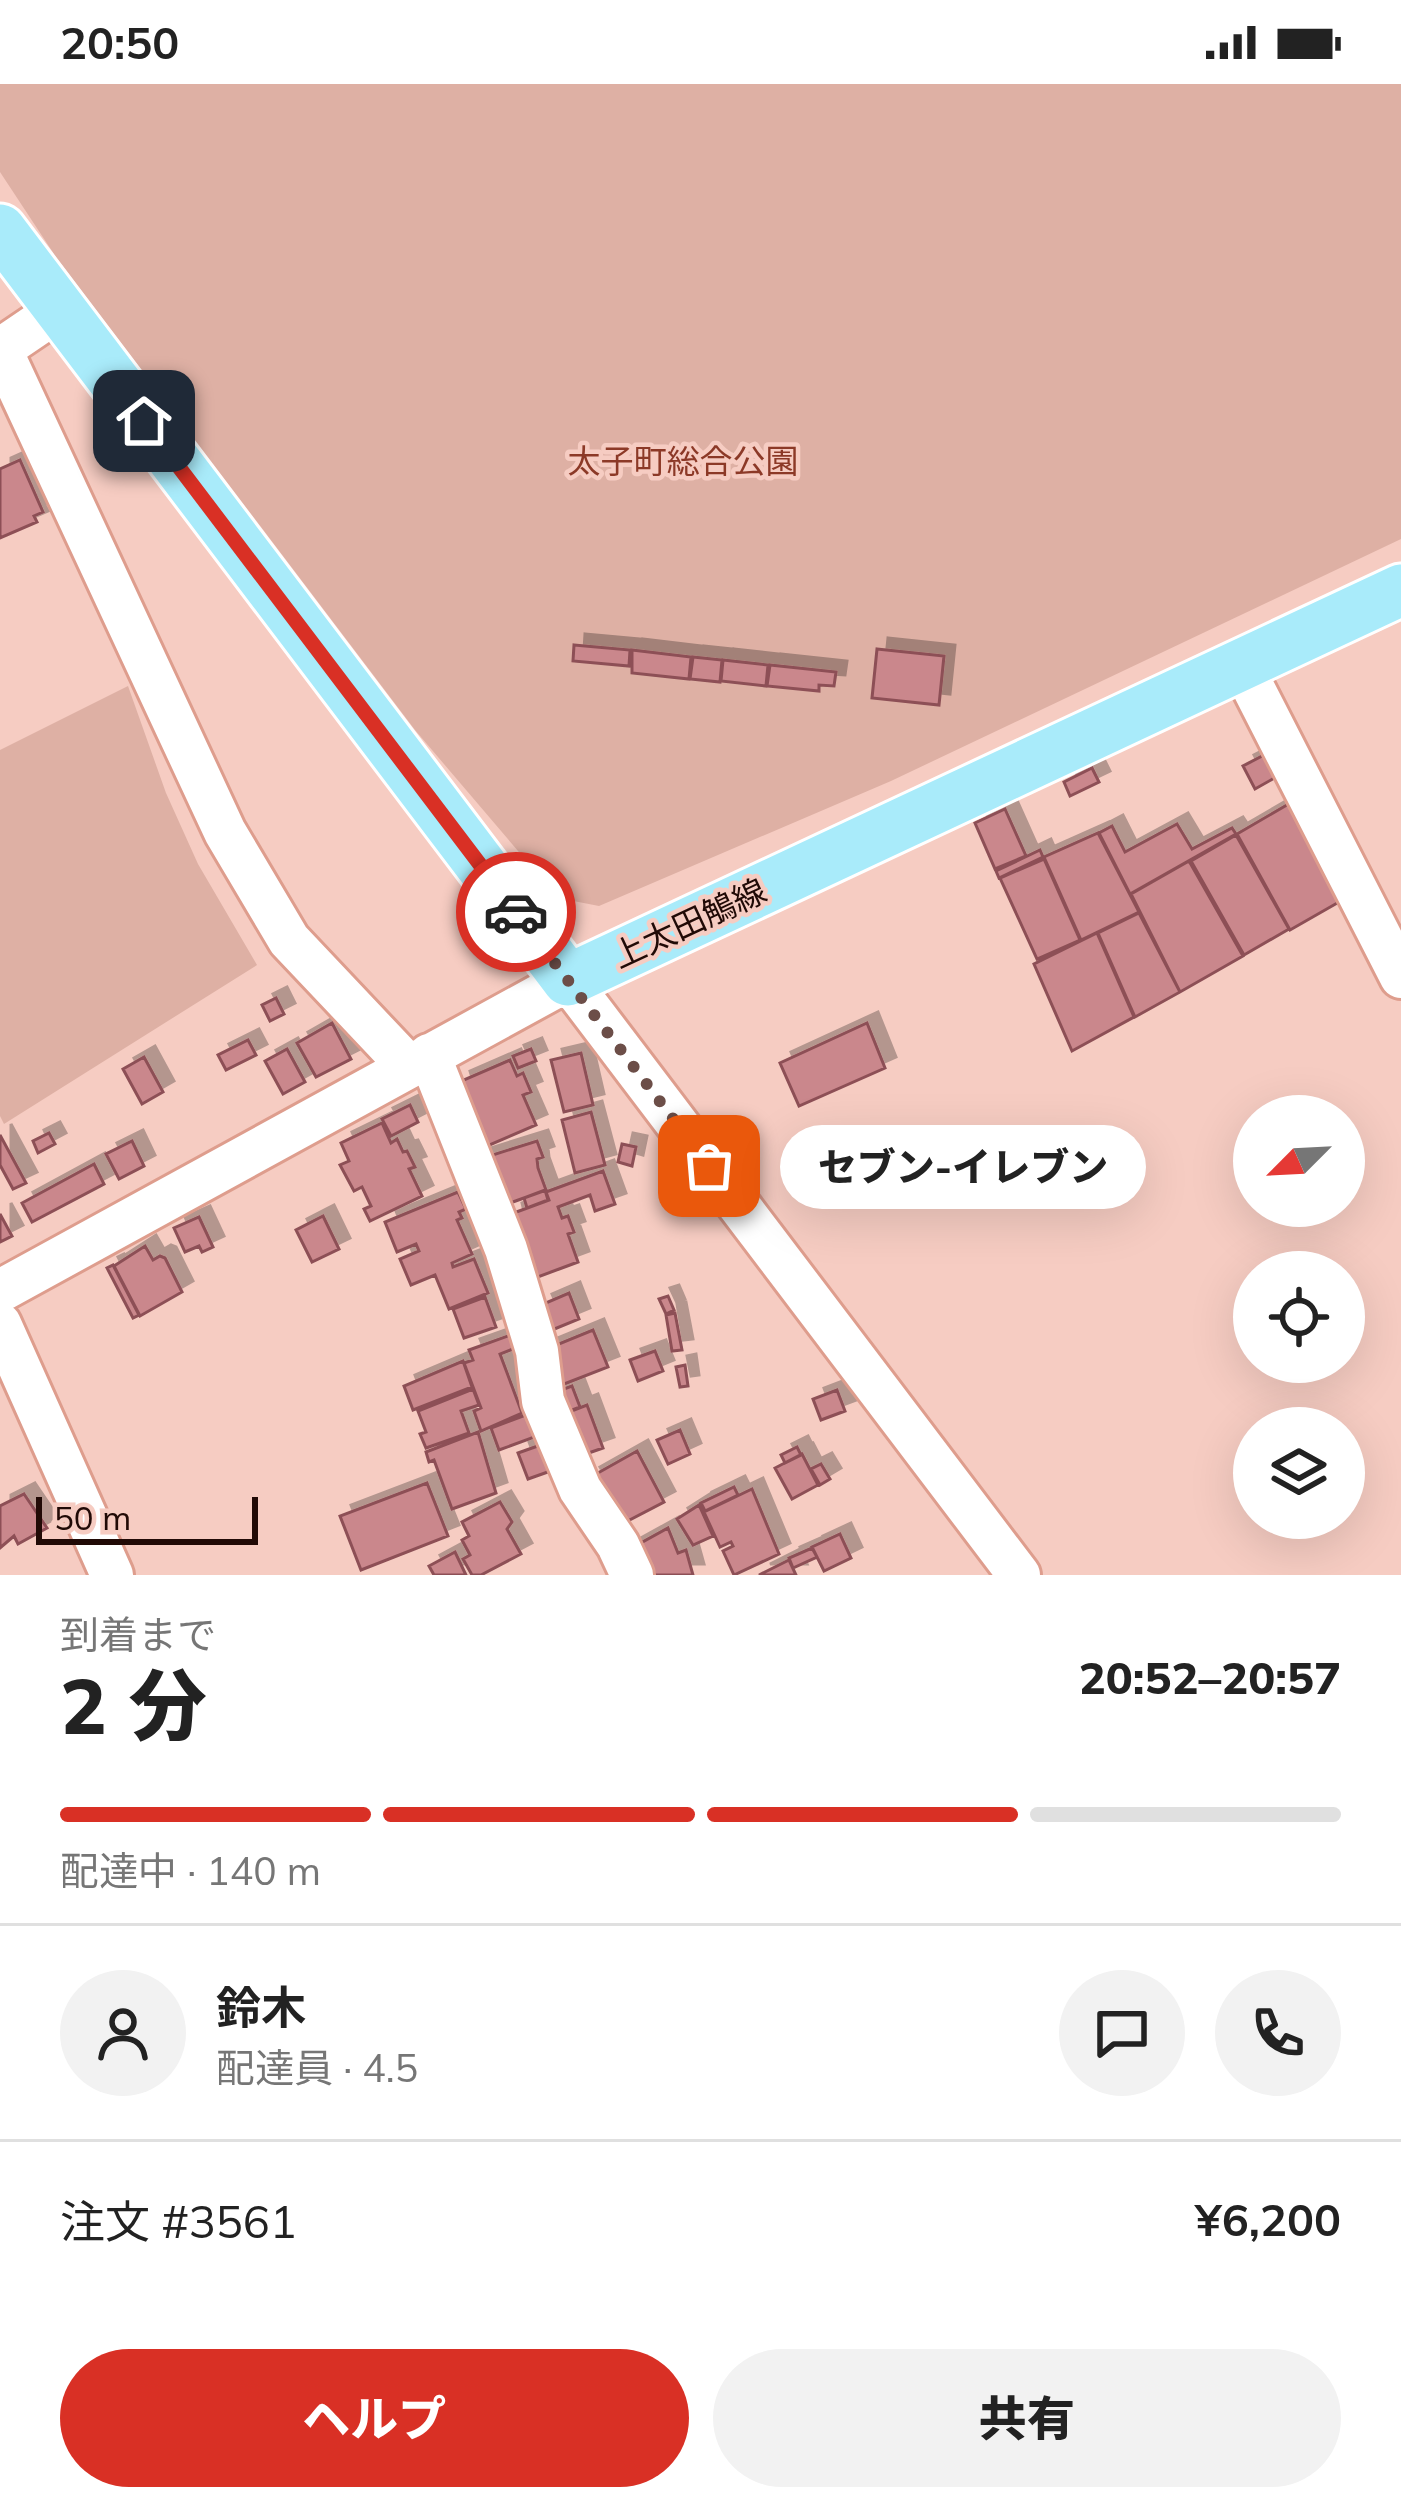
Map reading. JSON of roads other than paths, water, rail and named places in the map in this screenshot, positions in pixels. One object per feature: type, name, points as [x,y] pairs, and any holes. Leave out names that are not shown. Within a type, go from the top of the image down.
[{"type":"main road","points":[[0,230],[568,980]]},
{"type":"main road","name":"上太田鵤線","points":[[568,980],[1401,590]]},
{"type":"street","points":[[60,309],[0,348],[225,832],[289,940],[419,1061],[506,1249],[537,1351],[543,1401],[580,1489],[632,1575]]},
{"type":"street","points":[[1241,664],[1401,976]]},
{"type":"street","points":[[0,1291],[568,980],[1019,1575]]},
{"type":"street","points":[[0,1324],[112,1575]]},
{"type":"place","name":"セブン-イレブン","points":[[709,1166]]},
{"type":"park label","name":"太子町総合公園","points":[[683,461]]}]
